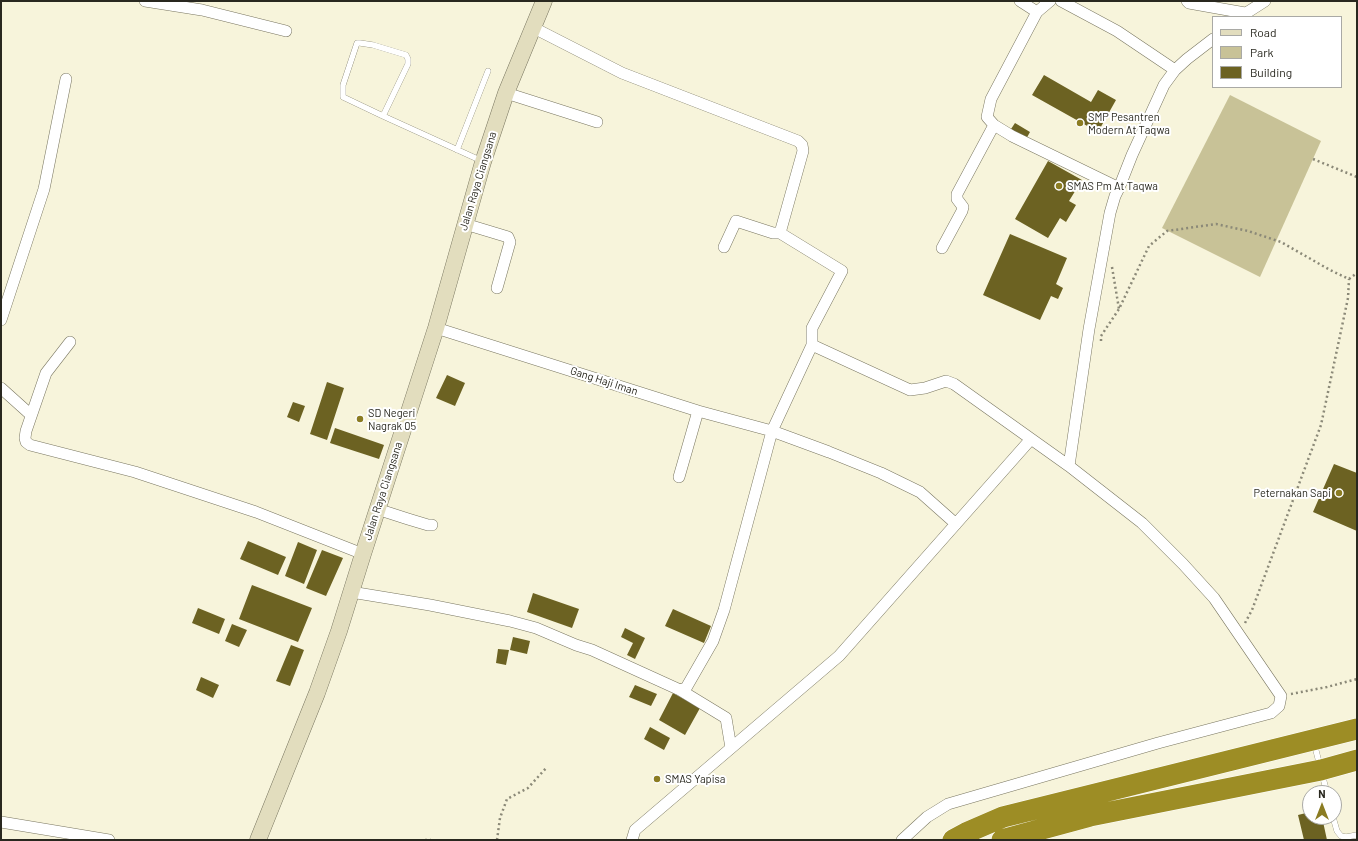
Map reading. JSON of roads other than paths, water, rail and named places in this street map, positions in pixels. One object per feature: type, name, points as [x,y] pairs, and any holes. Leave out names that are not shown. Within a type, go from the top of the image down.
[{"type":"highway","points":[[953,840],[966,832],[1003,817],[1357,729]]},
{"type":"highway","points":[[1002,840],[1090,816],[1321,770],[1357,760]]},
{"type":"main road","name":"Jalan Raya Ciangsana","points":[[258,840],[317,693],[436,328],[483,162],[506,93],[544,1]]},
{"type":"street","points":[[145,1],[202,10],[286,31]]},
{"type":"street","points":[[1020,1],[1037,12]]},
{"type":"street","points":[[1050,1],[1037,12],[991,99],[987,117],[994,125],[1012,136],[1119,188]]},
{"type":"street","points":[[1061,1],[1117,31],[1175,70]]},
{"type":"street","points":[[1187,1],[1189,3],[1243,15],[1265,1]]},
{"type":"street","points":[[532,27],[622,73],[798,141],[802,144],[803,151],[780,233]]},
{"type":"street","points":[[1069,466],[1089,329],[1110,213],[1115,196],[1132,154],[1164,85],[1175,70],[1212,40]]},
{"type":"street","points":[[1,320],[43,195],[66,79]]},
{"type":"street","points":[[506,93],[597,122]]},
{"type":"street","points":[[942,248],[962,211],[963,207],[958,199],[958,194],[994,125]]},
{"type":"street","points":[[680,690],[686,688],[713,641],[724,610],[772,431],[812,345],[812,328],[842,271],[780,233],[773,233],[736,221],[724,247]]},
{"type":"street","points":[[465,224],[508,237],[510,242],[497,288]]},
{"type":"street","name":"Gang Haji Iman","points":[[436,328],[698,411],[772,431],[881,473],[920,492],[956,524]]},
{"type":"street","points":[[70,342],[46,372],[31,415],[25,438],[26,442],[30,445],[135,472],[256,512],[362,554]]},
{"type":"street","points":[[812,345],[910,390],[925,388],[946,381],[950,382],[1069,466],[1142,523],[1183,564],[1214,598],[1239,632],[1281,696],[1279,706],[1271,713],[1158,743],[948,804],[927,817],[902,840]]},
{"type":"street","points":[[1,388],[31,415]]},
{"type":"street","points":[[679,477],[698,411]]},
{"type":"street","points":[[632,840],[635,830],[839,656],[1031,439]]},
{"type":"street","points":[[377,509],[432,525]]},
{"type":"street","points":[[351,592],[430,605],[510,621],[536,628],[592,650],[680,690],[726,718],[731,748]]},
{"type":"street","points":[[1,822],[109,840]]},
{"type":"lane","points":[[383,116],[408,64],[408,59],[406,54],[373,44],[357,44],[343,85],[343,97],[383,116],[483,162]]},
{"type":"lane","points":[[457,150],[488,71]]},
{"type":"lane","points":[[1313,741],[1325,785]]},
{"type":"lane","points":[[1335,825],[1337,831],[1341,836],[1346,837],[1357,835]]},
{"type":"place","name":"SMP Pesantren Modern At Taqwa","points":[[1080,123]]},
{"type":"place","name":"SMAS Pm At Taqwa","points":[[1059,186]]},
{"type":"place","name":"SD Negeri Nagrak 05","points":[[360,419]]},
{"type":"place","name":"Peternakan Sapi","points":[[1339,493]]},
{"type":"place","name":"SMAS Yapisa","points":[[657,779]]}]
